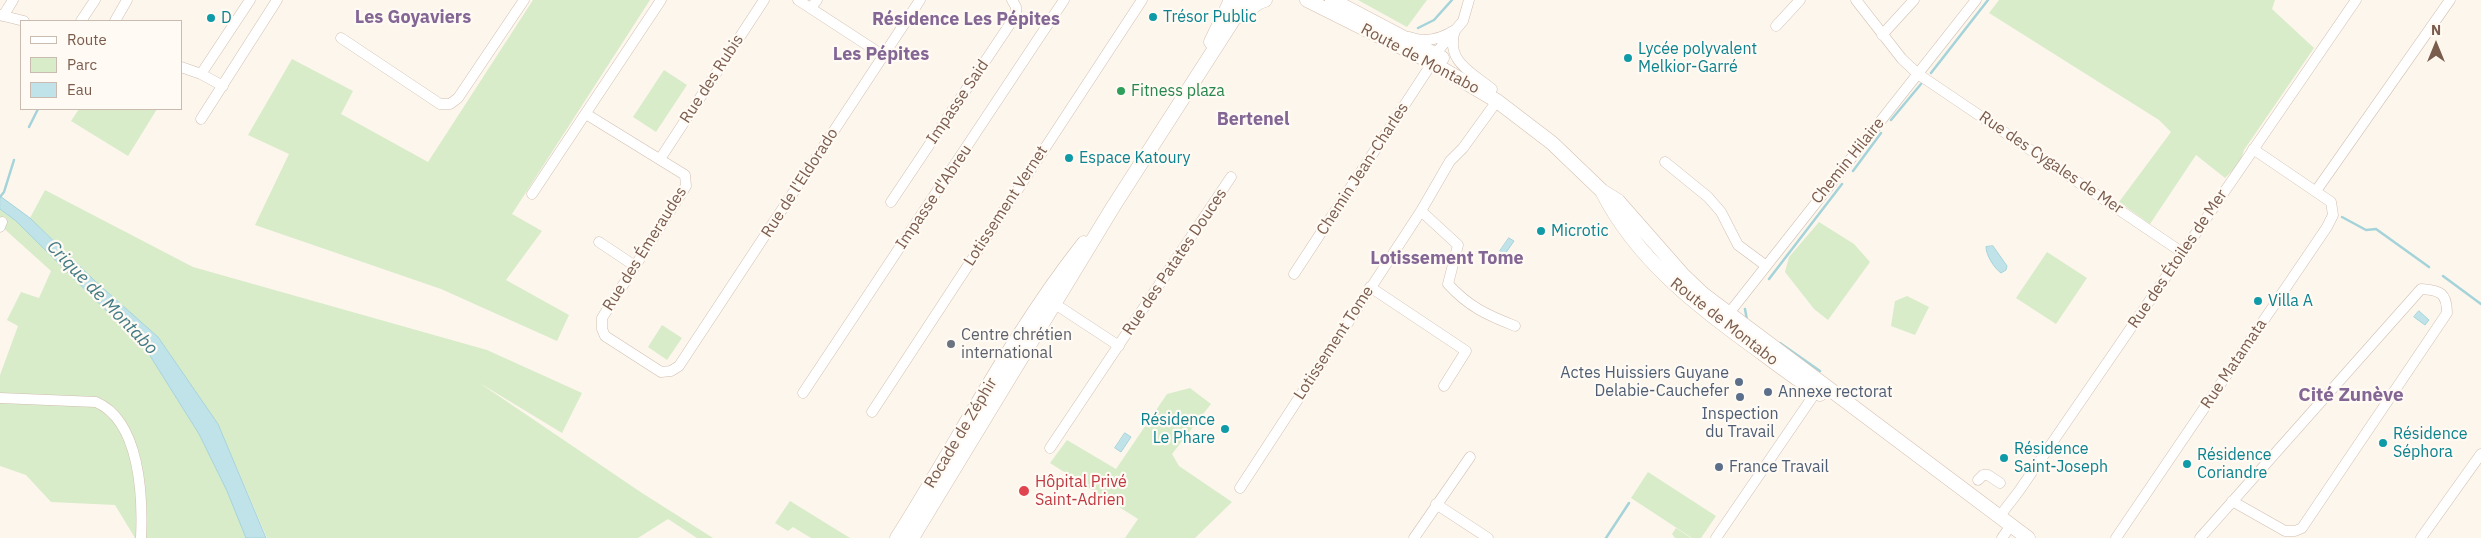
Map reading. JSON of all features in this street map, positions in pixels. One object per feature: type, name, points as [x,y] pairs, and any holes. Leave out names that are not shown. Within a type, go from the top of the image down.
[{"type":"main road","points":[[1211,41],[1221,0]]},
{"type":"main road","name":"Rocade de Zéphir","points":[[1199,72],[1211,41],[1231,0]]},
{"type":"main road","name":"Rocade de Zéphir","points":[[902,538],[1055,304],[1113,207],[1246,0]]},
{"type":"main road","points":[[1233,21],[1259,2],[1266,0]]},
{"type":"main road","name":"Route de Montabo","points":[[1307,0],[1432,59]]},
{"type":"main road","name":"Route de Montabo","points":[[1332,0],[1382,26],[1432,59],[1523,110],[1552,143],[1602,191],[1618,201],[1683,275],[1725,319],[1871,428],[1899,442],[2028,538]]},
{"type":"main road","name":"Rocade de Zéphir","points":[[902,538],[1001,366],[1060,273],[1113,207]]},
{"type":"street","points":[[13,0],[2,16],[20,20]]},
{"type":"street","points":[[82,20],[95,0]]},
{"type":"street","points":[[116,20],[128,0]]},
{"type":"street","points":[[201,74],[250,0]]},
{"type":"street","points":[[201,119],[277,0]]},
{"type":"street","points":[[341,38],[440,104],[450,104],[458,98],[524,0]]},
{"type":"street","points":[[532,194],[661,0]]},
{"type":"street","name":"Rue des Rubis","points":[[660,159],[764,0]]},
{"type":"street","points":[[798,0],[814,4],[884,56]]},
{"type":"street","name":"Rue de l'Eldorado","points":[[602,318],[602,329],[606,336],[661,372],[671,371],[679,366],[920,0]]},
{"type":"street","name":"Impasse Said","points":[[892,202],[1016,15],[1016,7],[1012,0]]},
{"type":"street","name":"Impasse d'Abreu","points":[[803,393],[1064,0]]},
{"type":"street","name":"Lotissement Vernet","points":[[872,412],[1142,0]]},
{"type":"street","points":[[1469,0],[1465,17],[1456,30],[1452,46],[1457,60],[1495,95]]},
{"type":"street","points":[[1776,26],[1800,0]]},
{"type":"street","name":"Rue des Cygales de Mer","points":[[1856,0],[1882,35],[1918,74],[2183,253]]},
{"type":"street","points":[[1882,35],[1914,0]]},
{"type":"street","name":"Chemin Hilaire","points":[[1725,319],[1765,265],[1976,0]]},
{"type":"street","name":"Rue des Étoiles de Mer","points":[[1999,517],[2020,491],[2356,0]]},
{"type":"street","points":[[2253,149],[2316,190],[2450,0]]},
{"type":"street","points":[[1382,26],[1420,40],[1434,39],[1456,30]]},
{"type":"street","name":"Chemin Jean-Charles","points":[[1294,274],[1432,59],[1456,30]]},
{"type":"street","points":[[182,67],[201,74],[223,86]]},
{"type":"street","name":"Lotissement Tome","points":[[1240,488],[1421,211],[1450,160],[1463,148],[1495,95]]},
{"type":"street","name":"Rue des Émeraudes","points":[[586,114],[685,175],[686,186],[602,318]]},
{"type":"street","points":[[1665,162],[1708,197],[1721,212],[1738,245],[1765,265]]},
{"type":"street","name":"Rue des Patates Douces","points":[[1050,448],[1231,177]]},
{"type":"street","name":"Rue Matamata","points":[[2116,538],[2327,227],[2332,215],[2331,202],[2316,190]]},
{"type":"street","points":[[1421,211],[1458,245],[1448,284],[1464,300],[1483,313],[1515,326]]},
{"type":"street","points":[[599,242],[635,266]]},
{"type":"street","points":[[1370,287],[1466,351],[1444,386]]},
{"type":"street","points":[[2200,538],[2232,501],[2421,289],[2433,290],[2442,294],[2447,301],[2447,313],[2302,528],[2295,532],[2285,530],[2232,501]]},
{"type":"street","name":"Rue des Patates Douces","points":[[1055,304],[1119,346]]},
{"type":"street","points":[[1716,538],[1818,388]]},
{"type":"street","points":[[0,398],[96,402],[110,410],[122,423],[131,440],[140,494],[141,538]]},
{"type":"street","points":[[2421,538],[2481,454]]},
{"type":"street","points":[[1414,538],[1470,457]]},
{"type":"street","points":[[1978,480],[1983,475],[1988,475],[2000,483]]},
{"type":"street","points":[[1436,504],[1488,538]]},
{"type":"street","points":[[2002,538],[2011,526]]},
{"type":"green space","points":[[533,0],[650,0],[512,214],[542,231],[506,280],[569,315],[557,341],[441,289],[255,225],[289,154],[248,135],[292,59],[353,91],[341,114],[428,162]]},
{"type":"green space","points":[[1358,0],[1427,0],[1407,27]]},
{"type":"green space","points":[[1999,0],[2275,0],[2272,9],[2314,48],[2244,150],[2240,163],[2225,178],[2196,155],[2150,224],[2119,202],[2171,132],[2159,120],[1989,13]]},
{"type":"green space","points":[[664,70],[687,85],[656,132],[633,117]]},
{"type":"green space","points":[[78,110],[156,110],[128,156],[71,121]]},
{"type":"green space","points":[[45,190],[193,267],[487,350],[582,393],[562,433],[478,382],[642,493],[713,538],[697,538],[668,519],[638,538],[267,538],[218,424],[158,337],[96,282],[30,218]]},
{"type":"green space","points":[[0,209],[16,221],[147,351],[199,434],[227,491],[246,538],[135,538],[115,505],[51,502],[26,475],[0,466],[0,375],[18,326],[7,320],[21,292],[39,298],[51,271],[0,225]]},
{"type":"green space","points":[[1819,222],[1854,244],[1870,262],[1828,320],[1814,309],[1785,272],[1789,257]]},
{"type":"green space","points":[[2047,252],[2087,278],[2056,324],[2016,298]]},
{"type":"green space","points":[[1907,296],[1929,307],[1915,335],[1891,326],[1895,301]]},
{"type":"green space","points":[[662,325],[682,338],[667,360],[648,347]]},
{"type":"green space","points":[[1190,388],[1211,404],[1172,454],[1179,466],[1232,502],[1195,538],[1125,538],[1138,519],[1050,463],[1067,440],[1116,469],[1167,394]]},
{"type":"green space","points":[[1648,472],[1716,516],[1701,538],[1692,538],[1631,498]]},
{"type":"green space","points":[[790,501],[850,538],[811,538],[793,527],[788,531],[775,523]]},
{"type":"green space","points":[[1676,528],[1691,538],[1675,538],[1672,534]]},
{"type":"water","name":"Crique de Montabo","points":[[0,196],[30,218],[96,282],[158,337],[218,424],[266,538],[246,538],[227,491],[199,434],[147,351],[16,221],[0,209]]},
{"type":"water","points":[[1509,238],[1514,241],[1505,254],[1500,251]]},
{"type":"water","points":[[1993,246],[2007,266],[2006,270],[2001,273],[1993,265],[1987,254],[1986,247]]},
{"type":"water","points":[[2419,311],[2429,320],[2425,325],[2414,317]]},
{"type":"water","points":[[1125,433],[1131,437],[1121,452],[1115,448]]},
{"type":"waterway","points":[[1418,28],[1434,20],[1452,0]]},
{"type":"waterway","points":[[1931,73],[1988,0]]},
{"type":"waterway","points":[[1891,120],[1921,84]]},
{"type":"waterway","points":[[29,127],[38,110]]},
{"type":"waterway","points":[[1853,171],[1881,133]]},
{"type":"waterway","points":[[0,197],[4,192],[14,160]]},
{"type":"waterway","points":[[1769,279],[1842,184]]},
{"type":"waterway","points":[[2342,217],[2366,230],[2376,229],[2429,267]]},
{"type":"waterway","points":[[2443,276],[2481,304]]},
{"type":"waterway","points":[[1745,309],[1747,320]]},
{"type":"waterway","points":[[1780,343],[1820,371]]},
{"type":"waterway","points":[[1606,538],[1629,503]]},
{"type":"place","name":"Trésor Public","points":[[1153,17]]},
{"type":"place","name":"D","points":[[211,18]]},
{"type":"place","name":"Lycée polyvalent Melkior-Garré","points":[[1628,58]]},
{"type":"place","name":"Fitness plaza","points":[[1121,91]]},
{"type":"place","name":"Espace Katoury","points":[[1069,158]]},
{"type":"place","name":"Microtic","points":[[1541,231]]},
{"type":"place","name":"Villa A","points":[[2258,301]]},
{"type":"place","name":"Centre chrétien international","points":[[951,344]]},
{"type":"place","name":"Actes Huissiers Guyane Delabie-Cauchefer","points":[[1739,382]]},
{"type":"place","name":"Annexe rectorat","points":[[1768,392]]},
{"type":"place","name":"Inspection du Travail","points":[[1740,397]]},
{"type":"place","name":"Résidence Le Phare","points":[[1225,429]]},
{"type":"place","name":"Résidence Séphora","points":[[2383,443]]},
{"type":"place","name":"Résidence Saint-Joseph","points":[[2004,458]]},
{"type":"place","name":"Résidence Coriandre","points":[[2187,464]]},
{"type":"place","name":"France Travail","points":[[1719,467]]},
{"type":"place","name":"Hôpital Privé Saint-Adrien","points":[[1024,491]]},
{"type":"district","name":"Les Goyaviers","points":[[413,18]]},
{"type":"district","name":"Résidence Les Pépites","points":[[966,20]]},
{"type":"district","name":"Les Pépites","points":[[881,55]]},
{"type":"district","name":"Bertenel","points":[[1253,120]]},
{"type":"district","name":"Lotissement Tome","points":[[1447,259]]},
{"type":"district","name":"Cité Zunève","points":[[2351,396]]}]
